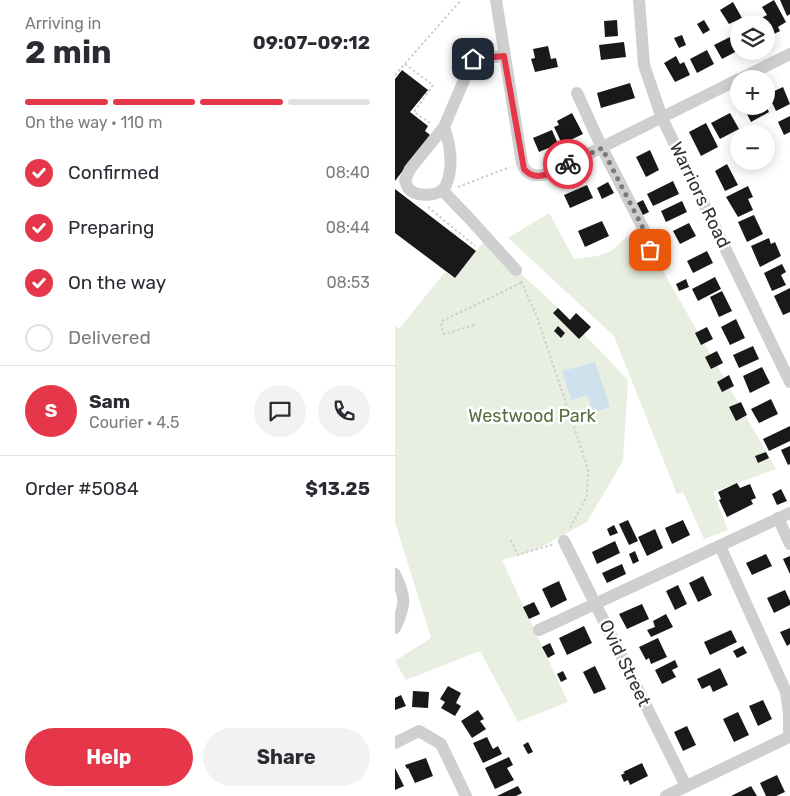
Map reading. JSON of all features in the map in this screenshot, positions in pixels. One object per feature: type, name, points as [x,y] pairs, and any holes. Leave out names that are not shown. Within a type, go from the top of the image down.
[{"type":"street","points":[[496,0],[521,163],[529,175],[539,176],[548,174],[730,84]]},
{"type":"street","name":"Warriors Road","points":[[639,0],[644,65],[662,118],[790,382]]},
{"type":"street","points":[[757,70],[790,54]]},
{"type":"street","points":[[440,127],[449,142],[450,162],[445,187],[425,196],[408,188],[405,180],[410,169],[440,127],[473,59],[504,56]]},
{"type":"street","points":[[577,93],[602,148],[644,230],[650,250]]},
{"type":"street","points":[[441,190],[517,270]]},
{"type":"street","points":[[539,630],[790,513]]},
{"type":"street","points":[[778,518],[790,544]]},
{"type":"street","name":"Ovid Street","points":[[564,541],[686,786]]},
{"type":"street","points":[[666,796],[789,739],[789,715],[786,692],[720,546]]},
{"type":"street","points":[[395,574],[403,590],[403,611],[395,628]]},
{"type":"street","points":[[395,743],[419,731],[441,744],[466,796]]},
{"type":"path","points":[[395,75],[461,0]]},
{"type":"path","points":[[405,64],[433,85],[414,112],[440,127]]},
{"type":"path","points":[[441,190],[449,191],[521,163]]},
{"type":"path","points":[[425,205],[475,246]]},
{"type":"path","points":[[511,540],[518,555],[564,541],[587,496],[588,468],[537,318],[517,270]]},
{"type":"path","points":[[475,325],[444,334],[441,327],[443,321],[521,283]]},
{"type":"green space","points":[[549,213],[574,259],[598,256],[611,251],[638,227],[776,469],[713,492],[728,530],[704,539],[683,492],[677,494],[614,336],[508,238]]},
{"type":"green space","name":"Westwood Park","points":[[485,240],[570,319],[577,313],[591,327],[584,334],[628,380],[623,461],[587,522],[536,550],[502,560],[568,702],[518,722],[480,651],[406,680],[395,661],[431,638],[395,522],[395,326],[399,329],[445,272],[455,278]]},
{"type":"water","points":[[595,362],[610,407],[593,413],[587,395],[571,400],[562,371]]},
{"type":"building","points":[[774,0],[786,22],[778,27],[780,31],[775,34],[775,15],[767,15],[762,7]]},
{"type":"building","points":[[780,0],[790,0],[790,14],[787,16]]},
{"type":"building","points":[[733,2],[740,15],[730,15],[729,24],[720,10]]},
{"type":"building","points":[[617,20],[618,36],[605,37],[604,21]]},
{"type":"building","points":[[704,20],[710,30],[703,34],[697,24]]},
{"type":"building","points":[[682,35],[686,45],[679,48],[674,38]]},
{"type":"building","points":[[730,37],[730,55],[722,59],[714,45]]},
{"type":"building","points":[[624,42],[626,57],[601,60],[599,45]]},
{"type":"building","points":[[548,46],[551,59],[556,58],[558,67],[535,72],[531,59],[535,58],[533,49]]},
{"type":"building","points":[[707,50],[714,64],[697,73],[690,59]]},
{"type":"building","points":[[676,56],[680,64],[684,62],[690,75],[675,82],[664,63]]},
{"type":"building","points":[[402,70],[428,90],[410,112],[428,126],[425,131],[430,135],[395,181],[395,79]]},
{"type":"building","points":[[630,83],[635,98],[601,108],[597,93]]},
{"type":"building","points":[[783,87],[790,104],[776,111],[775,109],[775,91]]},
{"type":"building","points":[[572,113],[583,134],[562,144],[554,127],[559,125],[557,121]]},
{"type":"building","points":[[730,113],[737,125],[730,125],[730,134],[720,139],[711,123]]},
{"type":"building","points":[[748,115],[764,115],[751,122]]},
{"type":"building","points":[[790,116],[790,132],[784,135],[778,122]]},
{"type":"building","points":[[706,123],[718,147],[701,156],[689,132]]},
{"type":"building","points":[[552,130],[558,144],[539,152],[533,138]]},
{"type":"building","points":[[650,150],[659,170],[646,177],[636,157]]},
{"type":"building","points":[[727,164],[738,185],[725,191],[715,171]]},
{"type":"building","points":[[673,181],[679,194],[653,206],[647,194]]},
{"type":"building","points":[[608,182],[614,193],[602,199],[597,188]]},
{"type":"building","points":[[587,185],[593,198],[570,208],[564,195]]},
{"type":"building","points":[[748,186],[753,197],[748,199],[753,210],[738,217],[726,197]]},
{"type":"building","points":[[395,189],[476,251],[455,278],[395,233]]},
{"type":"building","points":[[643,200],[649,212],[639,217],[633,205]]},
{"type":"building","points":[[682,201],[687,212],[666,222],[661,211]]},
{"type":"building","points":[[754,215],[763,234],[747,242],[738,222]]},
{"type":"building","points":[[602,221],[609,236],[585,247],[578,231]]},
{"type":"building","points":[[689,223],[696,236],[680,244],[673,231]]},
{"type":"building","points":[[769,238],[771,244],[775,242],[781,256],[760,267],[751,246]]},
{"type":"building","points":[[707,251],[713,263],[693,273],[687,261]]},
{"type":"building","points":[[782,264],[786,272],[781,275],[786,285],[772,291],[764,273]]},
{"type":"building","points":[[715,277],[721,289],[698,301],[692,289]]},
{"type":"building","points":[[686,279],[689,287],[679,291],[676,284]]},
{"type":"building","points":[[790,288],[790,312],[783,315],[774,296]]},
{"type":"building","points":[[722,291],[732,311],[719,317],[710,297]]},
{"type":"building","points":[[558,308],[570,320],[576,313],[591,327],[579,339],[553,313]]},
{"type":"building","points":[[736,319],[745,338],[730,345],[721,327]]},
{"type":"building","points":[[558,326],[565,333],[561,338],[554,331]]},
{"type":"building","points":[[707,327],[713,339],[701,345],[695,333]]},
{"type":"building","points":[[753,346],[759,359],[739,368],[733,355]]},
{"type":"building","points":[[717,351],[723,363],[711,369],[705,357]]},
{"type":"building","points":[[762,367],[770,383],[750,393],[743,376]]},
{"type":"building","points":[[729,375],[734,386],[722,392],[717,382]]},
{"type":"building","points":[[771,399],[778,414],[759,423],[751,409]]},
{"type":"building","points":[[741,402],[747,415],[736,421],[729,407]]},
{"type":"building","points":[[790,426],[790,441],[769,451],[763,439]]},
{"type":"building","points":[[790,446],[790,464],[788,465],[781,450]]},
{"type":"building","points":[[766,452],[769,458],[758,463],[755,456]]},
{"type":"building","points":[[737,483],[740,488],[750,484],[756,498],[751,500],[753,504],[727,517],[719,500],[721,499],[718,492]]},
{"type":"building","points":[[781,489],[787,501],[777,505],[772,494]]},
{"type":"building","points":[[628,520],[638,541],[629,545],[619,524]]},
{"type":"building","points":[[683,520],[690,535],[672,544],[665,528]]},
{"type":"building","points":[[614,525],[618,533],[610,536],[607,529]]},
{"type":"building","points":[[655,529],[663,548],[647,556],[638,537]]},
{"type":"building","points":[[615,541],[620,553],[597,564],[592,552]]},
{"type":"building","points":[[635,551],[639,561],[633,564],[629,554]]},
{"type":"building","points":[[766,554],[772,566],[752,575],[746,563]]},
{"type":"building","points":[[790,556],[790,574],[783,559]]},
{"type":"building","points":[[622,564],[626,574],[607,583],[602,573]]},
{"type":"building","points":[[703,576],[712,595],[698,602],[689,583]]},
{"type":"building","points":[[559,581],[567,600],[551,608],[542,589]]},
{"type":"building","points":[[678,585],[687,604],[675,610],[666,591]]},
{"type":"building","points":[[785,590],[790,605],[774,613],[767,598]]},
{"type":"building","points":[[534,602],[540,614],[529,619],[523,607]]},
{"type":"building","points":[[642,604],[649,619],[627,629],[619,614]]},
{"type":"building","points":[[666,614],[673,627],[651,637],[647,630],[655,627],[653,621]]},
{"type":"building","points":[[584,626],[592,643],[567,655],[559,638]]},
{"type":"building","points":[[790,628],[790,644],[787,646],[780,632]]},
{"type":"building","points":[[731,630],[737,642],[710,655],[704,642]]},
{"type":"building","points":[[658,638],[667,657],[651,664],[649,658],[646,660],[639,647]]},
{"type":"building","points":[[550,643],[555,654],[548,658],[542,647]]},
{"type":"building","points":[[743,646],[747,653],[737,658],[733,651]]},
{"type":"building","points":[[675,660],[678,667],[672,670],[676,677],[662,684],[655,670]]},
{"type":"building","points":[[595,666],[606,689],[594,694],[583,672]]},
{"type":"building","points":[[720,668],[728,685],[713,692],[710,685],[702,689],[697,679]]},
{"type":"building","points":[[563,671],[567,679],[561,682],[557,674]]},
{"type":"building","points":[[448,686],[461,693],[456,703],[461,706],[455,716],[441,708],[445,702],[440,699]]},
{"type":"building","points":[[413,691],[429,692],[428,708],[412,707]]},
{"type":"building","points":[[401,695],[406,706],[395,710],[395,698]]},
{"type":"building","points":[[763,700],[772,719],[758,726],[749,706]]},
{"type":"building","points":[[478,710],[484,719],[480,721],[486,729],[472,738],[461,721]]},
{"type":"building","points":[[738,712],[749,735],[734,742],[723,719]]},
{"type":"building","points":[[687,726],[696,745],[683,751],[674,732]]},
{"type":"building","points":[[487,737],[493,749],[498,746],[502,754],[483,763],[473,743]]},
{"type":"building","points":[[528,742],[533,752],[528,754],[523,745]]},
{"type":"building","points":[[509,757],[513,765],[507,768],[514,780],[495,789],[485,768]]},
{"type":"building","points":[[426,758],[433,776],[415,783],[405,765]]},
{"type":"building","points":[[642,763],[648,776],[630,785],[628,780],[624,782],[621,775],[625,773],[623,772]]},
{"type":"building","points":[[395,768],[404,786],[395,790]]},
{"type":"building","points":[[777,775],[785,792],[776,796],[766,796],[760,783]]},
{"type":"building","points":[[518,786],[522,793],[516,796],[497,796]]},
{"type":"building","points":[[751,786],[757,796],[731,796]]},
{"type":"way so far","points":[[568,164],[602,148],[644,230],[650,250]]},
{"type":"route","points":[[473,59],[504,56],[521,163],[529,175],[539,176],[548,174],[568,164]]}]
